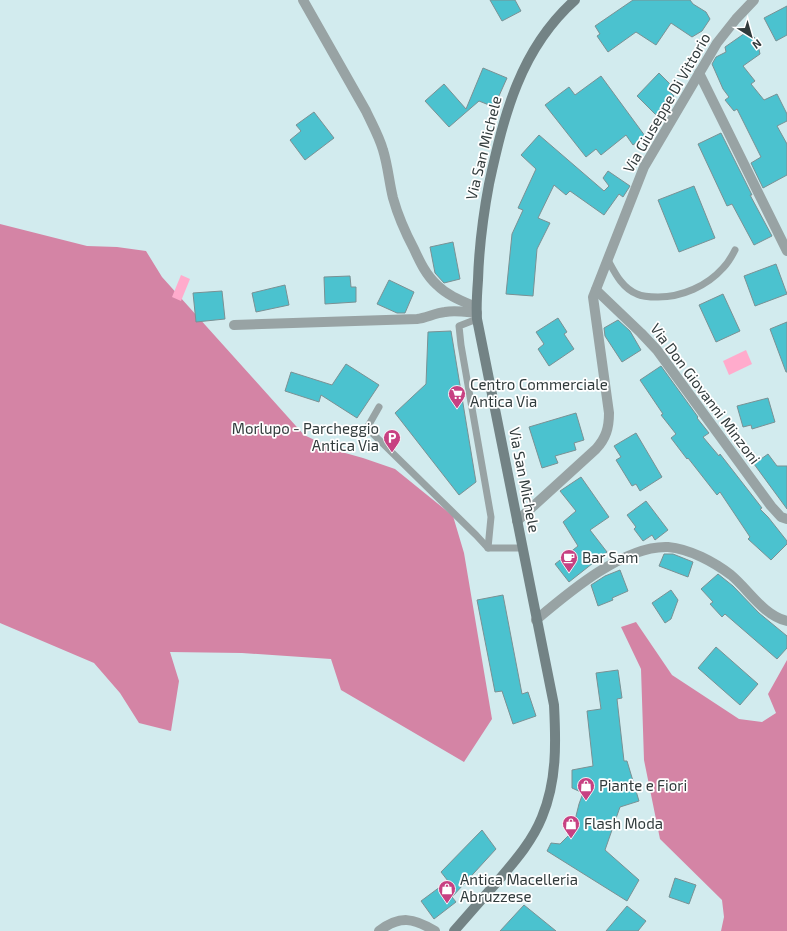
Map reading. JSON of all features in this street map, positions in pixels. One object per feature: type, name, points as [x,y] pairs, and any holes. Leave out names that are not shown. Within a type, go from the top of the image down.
[{"type":"main road","name":"Via San Michele","points":[[454,931],[513,863],[530,841],[542,818],[549,796],[553,774],[555,748],[554,705],[536,620],[477,313],[483,220],[497,149],[506,115],[519,79],[531,55],[551,26],[575,0]]},
{"type":"street","points":[[303,0],[375,129],[385,156],[390,184],[398,212],[406,234],[422,266],[432,281],[477,313]]},
{"type":"street","name":"Via Giuseppe Di Vittorio","points":[[517,522],[596,449],[607,433],[609,413],[593,297],[644,167],[714,48],[727,30],[754,0]]},
{"type":"street","points":[[699,73],[787,251]]},
{"type":"street","name":"Via Don Giovanni Minzoni","points":[[596,290],[642,333],[657,350],[771,506],[781,517],[787,519]]},
{"type":"street","points":[[234,325],[417,319],[440,312],[451,311],[477,313]]},
{"type":"street","points":[[536,620],[572,590],[608,566],[646,550],[667,547],[688,551],[712,563],[731,576],[765,609],[778,618],[787,621]]},
{"type":"street","points":[[379,931],[392,923],[406,920],[425,924],[435,931]]},
{"type":"lane","points":[[608,260],[620,281],[630,290],[643,296],[665,297],[685,292],[706,282],[723,268],[735,250]]},
{"type":"lane","points":[[477,313],[459,326],[462,352],[491,517],[488,548]]},
{"type":"lane","points":[[379,407],[367,428],[488,548],[522,548]]},
{"type":"shaded area","points":[[0,224],[87,246],[117,247],[146,251],[162,277],[304,435],[338,451],[395,469],[453,516],[464,553],[492,719],[464,762],[341,690],[331,659],[242,653],[170,652],[179,681],[171,731],[139,723],[120,693],[94,663],[0,623]]},
{"type":"shaded area","points":[[181,275],[190,279],[181,301],[172,297]]},
{"type":"shaded area","points":[[746,350],[752,364],[729,375],[723,361]]},
{"type":"shaded area","points":[[636,622],[672,675],[739,719],[762,722],[776,713],[768,694],[787,660],[787,931],[721,931],[724,917],[722,900],[660,839],[644,760],[641,669],[621,627]]},
{"type":"building","points":[[490,0],[515,0],[521,11],[502,21]]},
{"type":"building","points":[[633,0],[690,0],[693,4],[706,12],[710,19],[702,31],[692,37],[671,23],[656,45],[636,32],[608,52],[597,36],[600,34],[595,26]]},
{"type":"building","points":[[787,6],[787,35],[776,41],[764,18]]},
{"type":"building","points":[[748,31],[757,40],[760,54],[743,66],[755,81],[751,84],[764,100],[777,94],[787,114],[787,121],[777,126],[787,144],[787,175],[763,188],[751,163],[761,157],[737,109],[734,111],[725,100],[729,97],[723,89],[712,64],[716,57],[726,52],[725,47]]},
{"type":"building","points":[[483,68],[507,78],[494,107],[479,101],[449,127],[425,101],[444,84],[466,109]]},
{"type":"building","points":[[659,73],[671,85],[667,89],[674,96],[656,115],[637,96]]},
{"type":"building","points":[[601,76],[645,136],[633,145],[626,135],[601,155],[596,149],[586,157],[545,105],[569,87],[575,95]]},
{"type":"building","points":[[314,112],[334,138],[305,160],[290,140],[301,131],[296,125]]},
{"type":"building","points":[[721,133],[752,195],[750,195],[772,236],[754,245],[732,204],[727,206],[698,144]]},
{"type":"building","points":[[539,135],[604,191],[609,186],[603,178],[608,171],[630,186],[623,197],[619,194],[604,215],[570,191],[566,195],[554,185],[538,218],[550,223],[537,249],[533,296],[506,294],[512,234],[523,210],[518,208],[536,169],[521,155]]},
{"type":"building","points":[[694,186],[715,238],[679,252],[658,200]]},
{"type":"building","points":[[453,242],[460,279],[444,283],[435,273],[430,247]]},
{"type":"building","points":[[776,264],[787,294],[755,306],[744,276]]},
{"type":"building","points":[[350,276],[351,287],[356,287],[356,302],[325,304],[324,277]]},
{"type":"building","points":[[389,280],[414,292],[405,313],[397,313],[377,304]]},
{"type":"building","points":[[285,285],[289,305],[256,312],[252,293]]},
{"type":"building","points":[[222,291],[225,319],[196,322],[193,293]]},
{"type":"building","points":[[723,294],[740,331],[716,342],[699,305]]},
{"type":"building","points":[[558,318],[567,332],[564,334],[574,349],[549,366],[538,349],[544,344],[536,332]]},
{"type":"building","points":[[618,320],[630,331],[641,350],[622,362],[605,336],[604,328]]},
{"type":"building","points":[[787,322],[787,372],[786,372],[770,329]]},
{"type":"building","points":[[451,331],[476,482],[459,495],[395,413],[426,384],[428,332]]},
{"type":"building","points":[[346,364],[379,385],[357,418],[321,395],[319,402],[285,391],[291,372],[332,385]]},
{"type":"building","points":[[661,366],[709,433],[703,437],[719,456],[720,454],[762,508],[760,509],[787,541],[787,544],[771,560],[748,539],[750,537],[720,492],[717,495],[671,438],[676,434],[661,415],[663,414],[640,380]]},
{"type":"building","points":[[768,398],[775,422],[752,429],[751,425],[743,427],[737,406]]},
{"type":"building","points":[[576,413],[584,440],[574,443],[576,450],[555,456],[558,463],[542,468],[529,427]]},
{"type":"building","points":[[636,433],[662,477],[640,491],[636,484],[632,486],[616,460],[621,457],[614,446]]},
{"type":"building","points":[[768,454],[777,466],[787,466],[787,509],[754,464]]},
{"type":"building","points":[[581,477],[609,517],[590,530],[607,552],[569,582],[555,564],[578,546],[563,522],[576,511],[560,491]]},
{"type":"building","points":[[646,501],[668,530],[655,540],[652,535],[643,541],[634,529],[636,527],[627,515]]},
{"type":"building","points":[[664,554],[673,554],[693,562],[688,577],[659,566]]},
{"type":"building","points":[[620,570],[628,591],[612,598],[613,600],[598,606],[591,585],[605,576]]},
{"type":"building","points":[[718,574],[733,586],[759,613],[787,636],[787,648],[777,659],[725,614],[722,617],[710,604],[713,602],[701,589]]},
{"type":"building","points":[[671,590],[678,600],[671,619],[665,623],[652,603]]},
{"type":"building","points":[[503,595],[522,694],[528,692],[536,716],[513,724],[502,691],[495,692],[477,600]]},
{"type":"building","points":[[716,647],[758,684],[740,705],[698,668]]},
{"type":"building","points":[[618,670],[622,698],[617,699],[624,761],[627,761],[639,801],[620,807],[605,850],[639,880],[627,901],[547,851],[551,843],[560,844],[572,832],[583,793],[572,788],[572,770],[593,766],[587,711],[601,709],[596,673]]},
{"type":"building","points":[[482,830],[496,849],[452,897],[456,902],[434,919],[421,901],[448,881],[441,872]]},
{"type":"building","points":[[675,878],[696,885],[689,904],[669,897]]},
{"type":"building","points":[[524,905],[556,931],[500,931]]},
{"type":"building","points":[[627,906],[646,921],[638,931],[606,931]]},
{"type":"place","name":"Centro Commerciale Antica Via","points":[[457,409]]},
{"type":"place","name":"Morlupo - Parcheggio Antica Via","points":[[392,453]]},
{"type":"place","name":"Bar Sam","points":[[569,573]]},
{"type":"place","name":"Piante e Fiori","points":[[586,801]]},
{"type":"place","name":"Flash Moda","points":[[571,839]]},
{"type":"place","name":"Antica Macelleria Abruzzese","points":[[447,904]]}]
